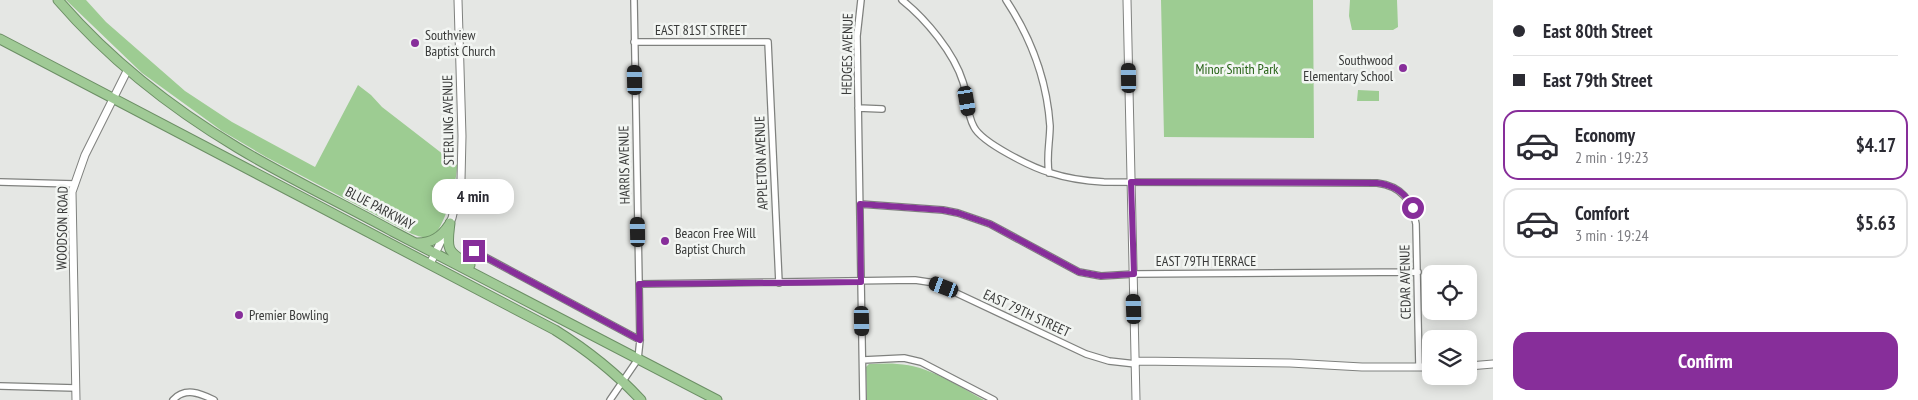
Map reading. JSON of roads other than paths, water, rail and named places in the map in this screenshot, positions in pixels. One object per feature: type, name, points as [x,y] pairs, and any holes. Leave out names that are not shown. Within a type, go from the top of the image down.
[{"type":"highway","name":"BLUE PARKWAY","points":[[58,0],[102,46],[128,69],[172,104],[238,148],[436,254],[717,400]]},
{"type":"highway","name":"BLUE PARKWAY","points":[[0,39],[555,330],[597,358],[623,380],[641,400]]},
{"type":"highway","points":[[414,242],[430,242],[434,240],[443,233],[450,222]]},
{"type":"highway","points":[[450,222],[448,243],[450,251],[454,256],[477,269],[494,283]]},
{"type":"street","name":"STERLING AVENUE","points":[[430,264],[450,222],[458,197],[462,161],[458,0]]},
{"type":"street","name":"HARRIS AVENUE","points":[[634,0],[640,340],[638,359]]},
{"type":"street","name":"HEDGES AVENUE","points":[[861,0],[857,36],[863,400]]},
{"type":"street","points":[[902,0],[926,24],[953,62],[964,82],[970,119],[980,136],[990,144],[1049,173],[1087,181],[1131,182]]},
{"type":"street","points":[[1006,0],[1018,19],[1034,53],[1045,89],[1050,126],[1049,173]]},
{"type":"street","points":[[1127,0],[1136,400]]},
{"type":"street","name":"EAST 81ST STREET","points":[[634,42],[770,41]]},
{"type":"street","name":"APPLETON AVENUE","points":[[770,41],[778,283]]},
{"type":"street","name":"WOODSON ROAD","points":[[76,400],[72,192],[84,155],[128,69]]},
{"type":"street","name":"HEDGES AVENUE","points":[[858,108],[882,109]]},
{"type":"street","points":[[0,182],[75,184]]},
{"type":"street","name":"CEDAR AVENUE","points":[[1131,182],[1377,183],[1393,187],[1407,198],[1413,208],[1416,224],[1419,367]]},
{"type":"street","name":"EAST 79TH TERRACE","points":[[860,204],[943,210],[958,213],[990,224],[1079,272],[1101,276],[1134,274],[1418,272]]},
{"type":"street","points":[[474,251],[640,340]]},
{"type":"street","name":"EAST 79TH STREET","points":[[639,284],[915,280],[935,283],[1086,354],[1109,361],[1136,363],[1290,363],[1362,367],[1419,367]]},
{"type":"street","points":[[863,360],[904,358],[922,362],[994,400]]},
{"type":"street","points":[[610,400],[638,359]]},
{"type":"street","points":[[1477,365],[1493,364]]},
{"type":"street","points":[[0,386],[76,388]]},
{"type":"street","points":[[173,400],[180,394],[190,392],[201,394],[214,400]]},
{"type":"place","name":"Southview Baptist Church","points":[[415,43]]},
{"type":"place","name":"Southwood Elementary School","points":[[1403,68]]},
{"type":"place","name":"Beacon Free Will Baptist Church","points":[[665,241]]},
{"type":"place","name":"Premier Bowling","points":[[239,315]]},
{"type":"park label","name":"Minor Smith Park","points":[[1237,69]]}]
